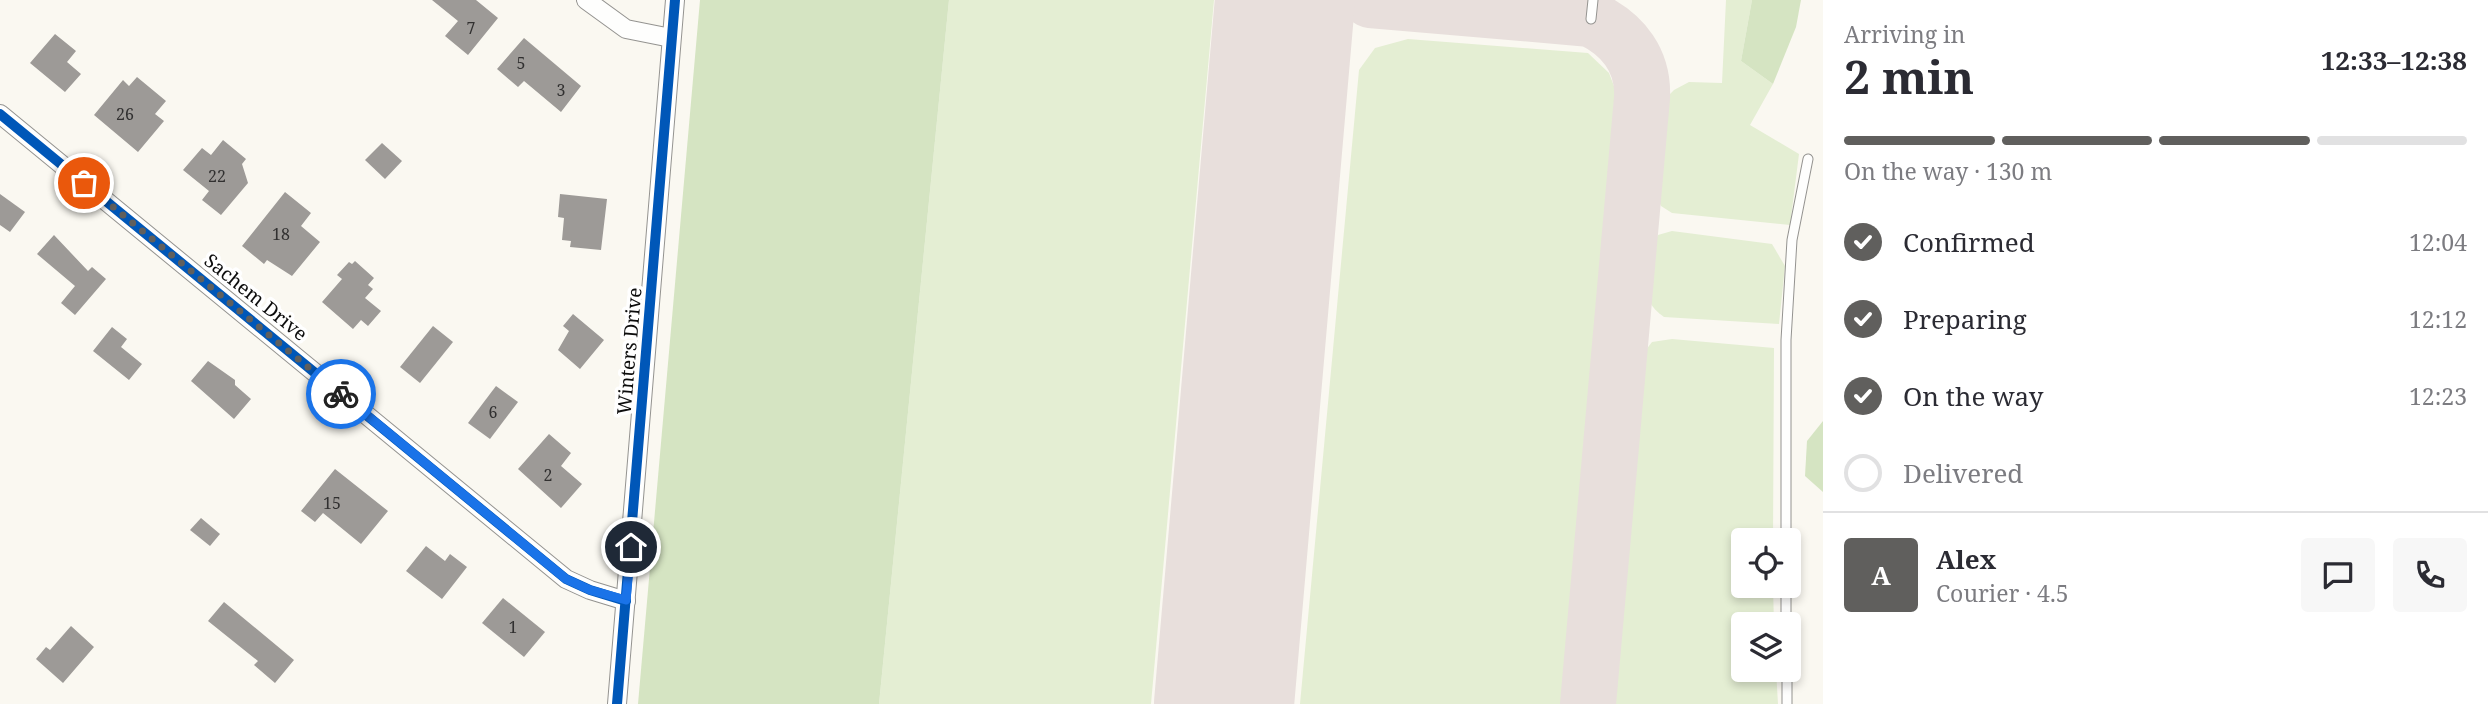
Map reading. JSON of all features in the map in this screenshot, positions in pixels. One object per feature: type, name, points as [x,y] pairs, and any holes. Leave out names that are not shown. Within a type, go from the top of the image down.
[{"type":"street","points":[[586,0],[626,29],[671,38]]},
{"type":"street","name":"Winters Drive","points":[[617,704],[675,0]]},
{"type":"street","name":"Sachem Drive","points":[[0,114],[566,579],[590,590],[626,600]]},
{"type":"lane","points":[[1591,19],[1593,0]]},
{"type":"lane","points":[[1786,528],[1787,327],[1792,240],[1808,159]]},
{"type":"lane","points":[[1787,682],[1787,704]]},
{"type":"green space","points":[[700,0],[949,0],[879,704],[638,704]]},
{"type":"green space","points":[[949,0],[1214,0],[1151,704],[879,704]]},
{"type":"green space","points":[[1726,0],[1752,0],[1741,61],[1773,84],[1750,125],[1799,154],[1790,225],[1672,213],[1661,206],[1652,188],[1661,103],[1674,90],[1689,82],[1722,83]]},
{"type":"green space","points":[[1752,0],[1801,0],[1796,27],[1773,84],[1741,61]]},
{"type":"green space","points":[[1408,39],[1588,53],[1609,73],[1622,107],[1568,704],[1300,704],[1359,70],[1375,48]]},
{"type":"green space","points":[[1672,231],[1772,244],[1785,266],[1779,324],[1664,317],[1648,300],[1644,279],[1658,235]]},
{"type":"green space","points":[[1672,339],[1774,348],[1773,528],[1731,528],[1731,598],[1773,598],[1774,612],[1731,612],[1731,682],[1777,682],[1778,704],[1609,704],[1639,359],[1652,342]]},
{"type":"green space","points":[[1823,421],[1823,492],[1805,476],[1807,441]]},
{"type":"building","points":[[432,0],[476,0],[498,18],[468,55],[445,36],[458,21]]},
{"type":"building","points":[[55,34],[76,51],[67,62],[81,74],[65,92],[30,63]]},
{"type":"building","points":[[524,38],[581,86],[561,112],[524,81],[518,87],[497,69]]},
{"type":"building","points":[[137,77],[166,101],[155,114],[164,121],[138,152],[94,115],[123,80],[129,86]]},
{"type":"building","points":[[223,140],[246,159],[242,164],[248,183],[221,215],[202,200],[209,191],[183,170],[202,148],[211,155]]},
{"type":"building","points":[[382,143],[402,161],[385,179],[365,160]]},
{"type":"building","points":[[285,192],[311,213],[301,226],[320,242],[292,276],[267,260],[264,264],[242,246]]},
{"type":"building","points":[[0,194],[25,212],[10,232],[0,225]]},
{"type":"building","points":[[560,194],[607,199],[601,250],[570,247],[571,241],[562,240],[564,218],[558,217]]},
{"type":"building","points":[[54,235],[88,271],[92,267],[106,279],[75,315],[61,303],[75,286],[37,254]]},
{"type":"building","points":[[355,261],[374,278],[368,285],[373,289],[365,298],[381,311],[368,326],[361,320],[353,329],[322,302],[342,279],[337,275],[349,262],[352,264]]},
{"type":"building","points":[[573,314],[604,340],[580,369],[558,350],[569,331],[563,326]]},
{"type":"building","points":[[433,326],[453,342],[420,383],[400,367]]},
{"type":"building","points":[[112,327],[127,339],[121,347],[142,364],[129,380],[93,351]]},
{"type":"building","points":[[208,361],[235,380],[235,385],[251,399],[234,419],[191,381]]},
{"type":"building","points":[[496,386],[518,402],[490,439],[468,423]]},
{"type":"building","points":[[549,434],[571,453],[561,466],[582,484],[561,508],[518,469]]},
{"type":"building","points":[[335,469],[388,511],[361,544],[323,513],[315,522],[301,511]]},
{"type":"building","points":[[201,518],[220,534],[210,546],[190,530]]},
{"type":"building","points":[[426,546],[445,561],[450,554],[467,567],[442,599],[406,571]]},
{"type":"building","points":[[503,598],[545,632],[524,657],[482,623]]},
{"type":"building","points":[[224,602],[294,660],[275,683],[254,665],[258,661],[208,621]]},
{"type":"building","points":[[71,626],[94,647],[63,683],[36,659],[46,647],[50,650]]},
{"type":"taxiway","points":[[1370,0],[1591,19],[1622,41],[1640,72],[1642,98],[1588,704]]},
{"type":"runway","points":[[1224,704],[1285,0]]},
{"type":"cycle path","points":[[617,704],[675,0]]},
{"type":"cycle path","points":[[0,114],[566,579],[626,601]]},
{"type":"way so far","points":[[84,183],[341,394]]},
{"type":"route","points":[[341,394],[566,579],[590,590],[626,600],[631,547]]}]
